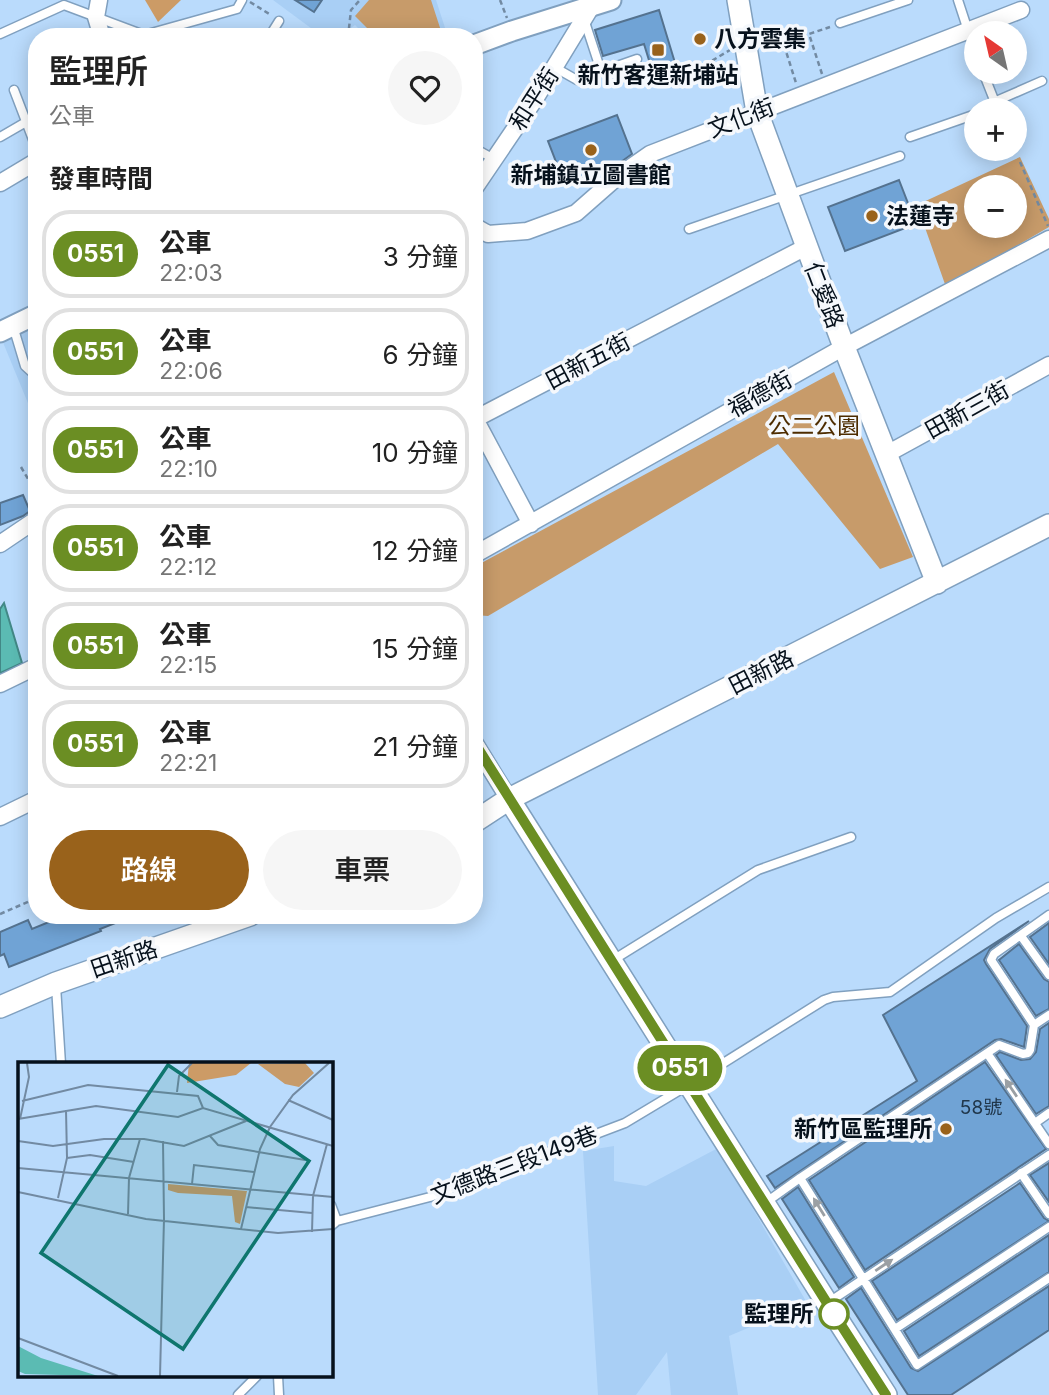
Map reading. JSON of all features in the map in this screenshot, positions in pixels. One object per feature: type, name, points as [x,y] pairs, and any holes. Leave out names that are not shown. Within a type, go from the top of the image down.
[{"type":"main road","name":"仁愛路","points":[[738,0],[757,112],[885,455],[937,583]]},
{"type":"main road","name":"田新路","points":[[483,816],[509,799],[1049,525]]},
{"type":"main road","points":[[509,799],[886,1395]]},
{"type":"main road","name":"田新路","points":[[0,1007],[56,983],[224,924]]},
{"type":"street","points":[[99,0],[96,17],[99,28]]},
{"type":"street","points":[[483,41],[585,12],[611,0]]},
{"type":"street","name":"文化街","points":[[991,21],[1021,10]]},
{"type":"street","name":"和平街","points":[[483,176],[554,66],[585,12]]},
{"type":"street","name":"文化街","points":[[483,231],[488,234],[527,231],[576,213],[617,177],[650,154],[964,31]]},
{"type":"street","points":[[0,183],[28,166]]},
{"type":"street","name":"福德街","points":[[483,550],[844,347],[1049,239]]},
{"type":"street","name":"田新五街","points":[[483,415],[806,247]]},
{"type":"street","points":[[6,329],[28,318]]},
{"type":"street","name":"田新三街","points":[[885,455],[1049,365]]},
{"type":"street","name":"田新五街","points":[[483,434],[531,524]]},
{"type":"street","points":[[0,544],[28,525]]},
{"type":"street","points":[[0,684],[28,670]]},
{"type":"street","points":[[483,757],[509,799]]},
{"type":"street","points":[[0,817],[28,803]]},
{"type":"lane","points":[[169,28],[237,9],[245,0]]},
{"type":"lane","points":[[840,23],[908,0]]},
{"type":"lane","points":[[957,0],[964,21]]},
{"type":"lane","points":[[0,34],[64,5],[125,28]]},
{"type":"lane","points":[[585,12],[601,71]]},
{"type":"lane","points":[[275,28],[279,21]]},
{"type":"lane","points":[[554,66],[577,80],[637,59]]},
{"type":"lane","points":[[1011,98],[1042,81]]},
{"type":"lane","points":[[14,90],[28,127]]},
{"type":"lane","points":[[910,136],[964,118]]},
{"type":"lane","points":[[0,137],[26,122]]},
{"type":"lane","points":[[483,153],[494,159]]},
{"type":"lane","points":[[689,229],[900,156]]},
{"type":"lane","points":[[6,329],[28,369]]},
{"type":"lane","points":[[612,961],[758,870],[851,837]]},
{"type":"lane","name":"文德路三段149巷","points":[[334,1224],[430,1197],[625,1123],[824,1000],[890,992],[996,918],[1049,887]]},
{"type":"lane","points":[[765,1203],[999,1045],[1023,1054],[1028,1053],[1034,1025],[991,960],[994,954],[1049,915]]},
{"type":"lane","points":[[1021,936],[1049,975]]},
{"type":"lane","points":[[56,983],[61,1062]]},
{"type":"lane","points":[[1034,1025],[1049,1015]]},
{"type":"lane","points":[[987,1053],[1049,1144]]},
{"type":"lane","points":[[1035,1123],[1049,1113]]},
{"type":"lane","points":[[827,1303],[1049,1155]]},
{"type":"lane","points":[[1021,1173],[1049,1214]]},
{"type":"lane","points":[[800,1178],[917,1365],[1049,1278]]},
{"type":"lane","points":[[895,1329],[1049,1227]]},
{"type":"lane","points":[[238,1395],[255,1378]]},
{"type":"path","points":[[245,0],[279,21]]},
{"type":"path","points":[[349,28],[351,10],[360,0]]},
{"type":"path","points":[[826,87],[809,34],[840,23]]},
{"type":"path","points":[[683,78],[745,41]]},
{"type":"path","points":[[784,44],[799,96]]},
{"type":"path","points":[[1020,162],[1049,229]]},
{"type":"path","points":[[22,467],[28,478]]},
{"type":"path","points":[[0,914],[28,902]]},
{"type":"shaded area","points":[[145,0],[181,0],[158,22]]},
{"type":"shaded area","points":[[273,0],[436,0],[445,28],[358,28],[355,25],[351,28],[311,28]]},
{"type":"shaded area","points":[[28,327],[28,403],[2,340]]},
{"type":"shaded area","points":[[4,603],[22,663],[0,673],[0,609]]},
{"type":"shaded area","points":[[614,1146],[614,1181],[646,1186],[718,1148],[807,1303],[729,1336],[738,1395],[671,1395],[667,1352],[636,1395],[598,1395],[583,1151]]},
{"type":"green space","points":[[369,0],[431,0],[440,28],[367,28],[355,16]]},
{"type":"green space","points":[[1011,161],[1022,161],[1049,219],[1049,227],[946,287],[917,205],[964,183],[964,238],[1027,238],[1027,175],[981,175]]},
{"type":"green space","name":"公二公園","points":[[834,372],[913,557],[880,569],[778,444],[488,616],[483,616],[483,562]]},
{"type":"building","points":[[295,0],[322,0],[314,12]]},
{"type":"building","name":"新竹客運新埔站","points":[[659,10],[679,76],[656,83],[644,44],[603,56],[595,30]]},
{"type":"building","name":"新埔鎮立圖書館","points":[[617,115],[632,154],[614,167],[565,185],[548,141]]},
{"type":"building","name":"法蓮寺","points":[[899,180],[916,224],[845,251],[828,207]]},
{"type":"building","points":[[23,495],[28,512],[0,525],[0,503]]},
{"type":"building","points":[[28,920],[32,929],[44,924],[113,924],[9,967],[4,954],[0,956],[0,932]]},
{"type":"building","points":[[1029,921],[990,949],[984,960],[1027,1026],[1024,1047],[1001,1039],[995,1040],[775,1188],[767,1176],[917,1081],[883,1015]]},
{"type":"building","points":[[1049,923],[1049,964],[1030,937]]},
{"type":"building","points":[[1019,944],[1049,982],[1049,1009],[1036,1016],[999,960]]},
{"type":"building","points":[[1049,1023],[1049,1106],[1036,1114],[996,1055],[1000,1052],[1021,1060],[1030,1059],[1036,1052],[1040,1029]]},
{"type":"building","points":[[985,1062],[1046,1149],[865,1270],[809,1180]]},
{"type":"building","points":[[1049,1163],[1049,1202],[1030,1175]]},
{"type":"building","points":[[1020,1183],[1044,1218],[1049,1221],[897,1320],[872,1281]]},
{"type":"building","points":[[798,1187],[854,1277],[839,1288],[782,1199]]},
{"type":"building","points":[[1049,1235],[1049,1272],[919,1356],[904,1331]]},
{"type":"building","points":[[1049,1286],[1049,1330],[951,1395],[908,1395],[846,1299],[861,1288],[911,1368],[918,1371]]},
{"type":"bus line","name":"0551","points":[[483,757],[886,1395]]},
{"type":"place","name":"八方雲集","points":[[700,39]]},
{"type":"place","name":"新竹客運新埔站","points":[[658,50]]},
{"type":"place","name":"新埔鎮立圖書館","points":[[591,150]]},
{"type":"place","name":"法蓮寺","points":[[872,216]]},
{"type":"place","name":"新竹區監理所","points":[[946,1129]]},
{"type":"place","name":"監理所","points":[[834,1314]]}]
